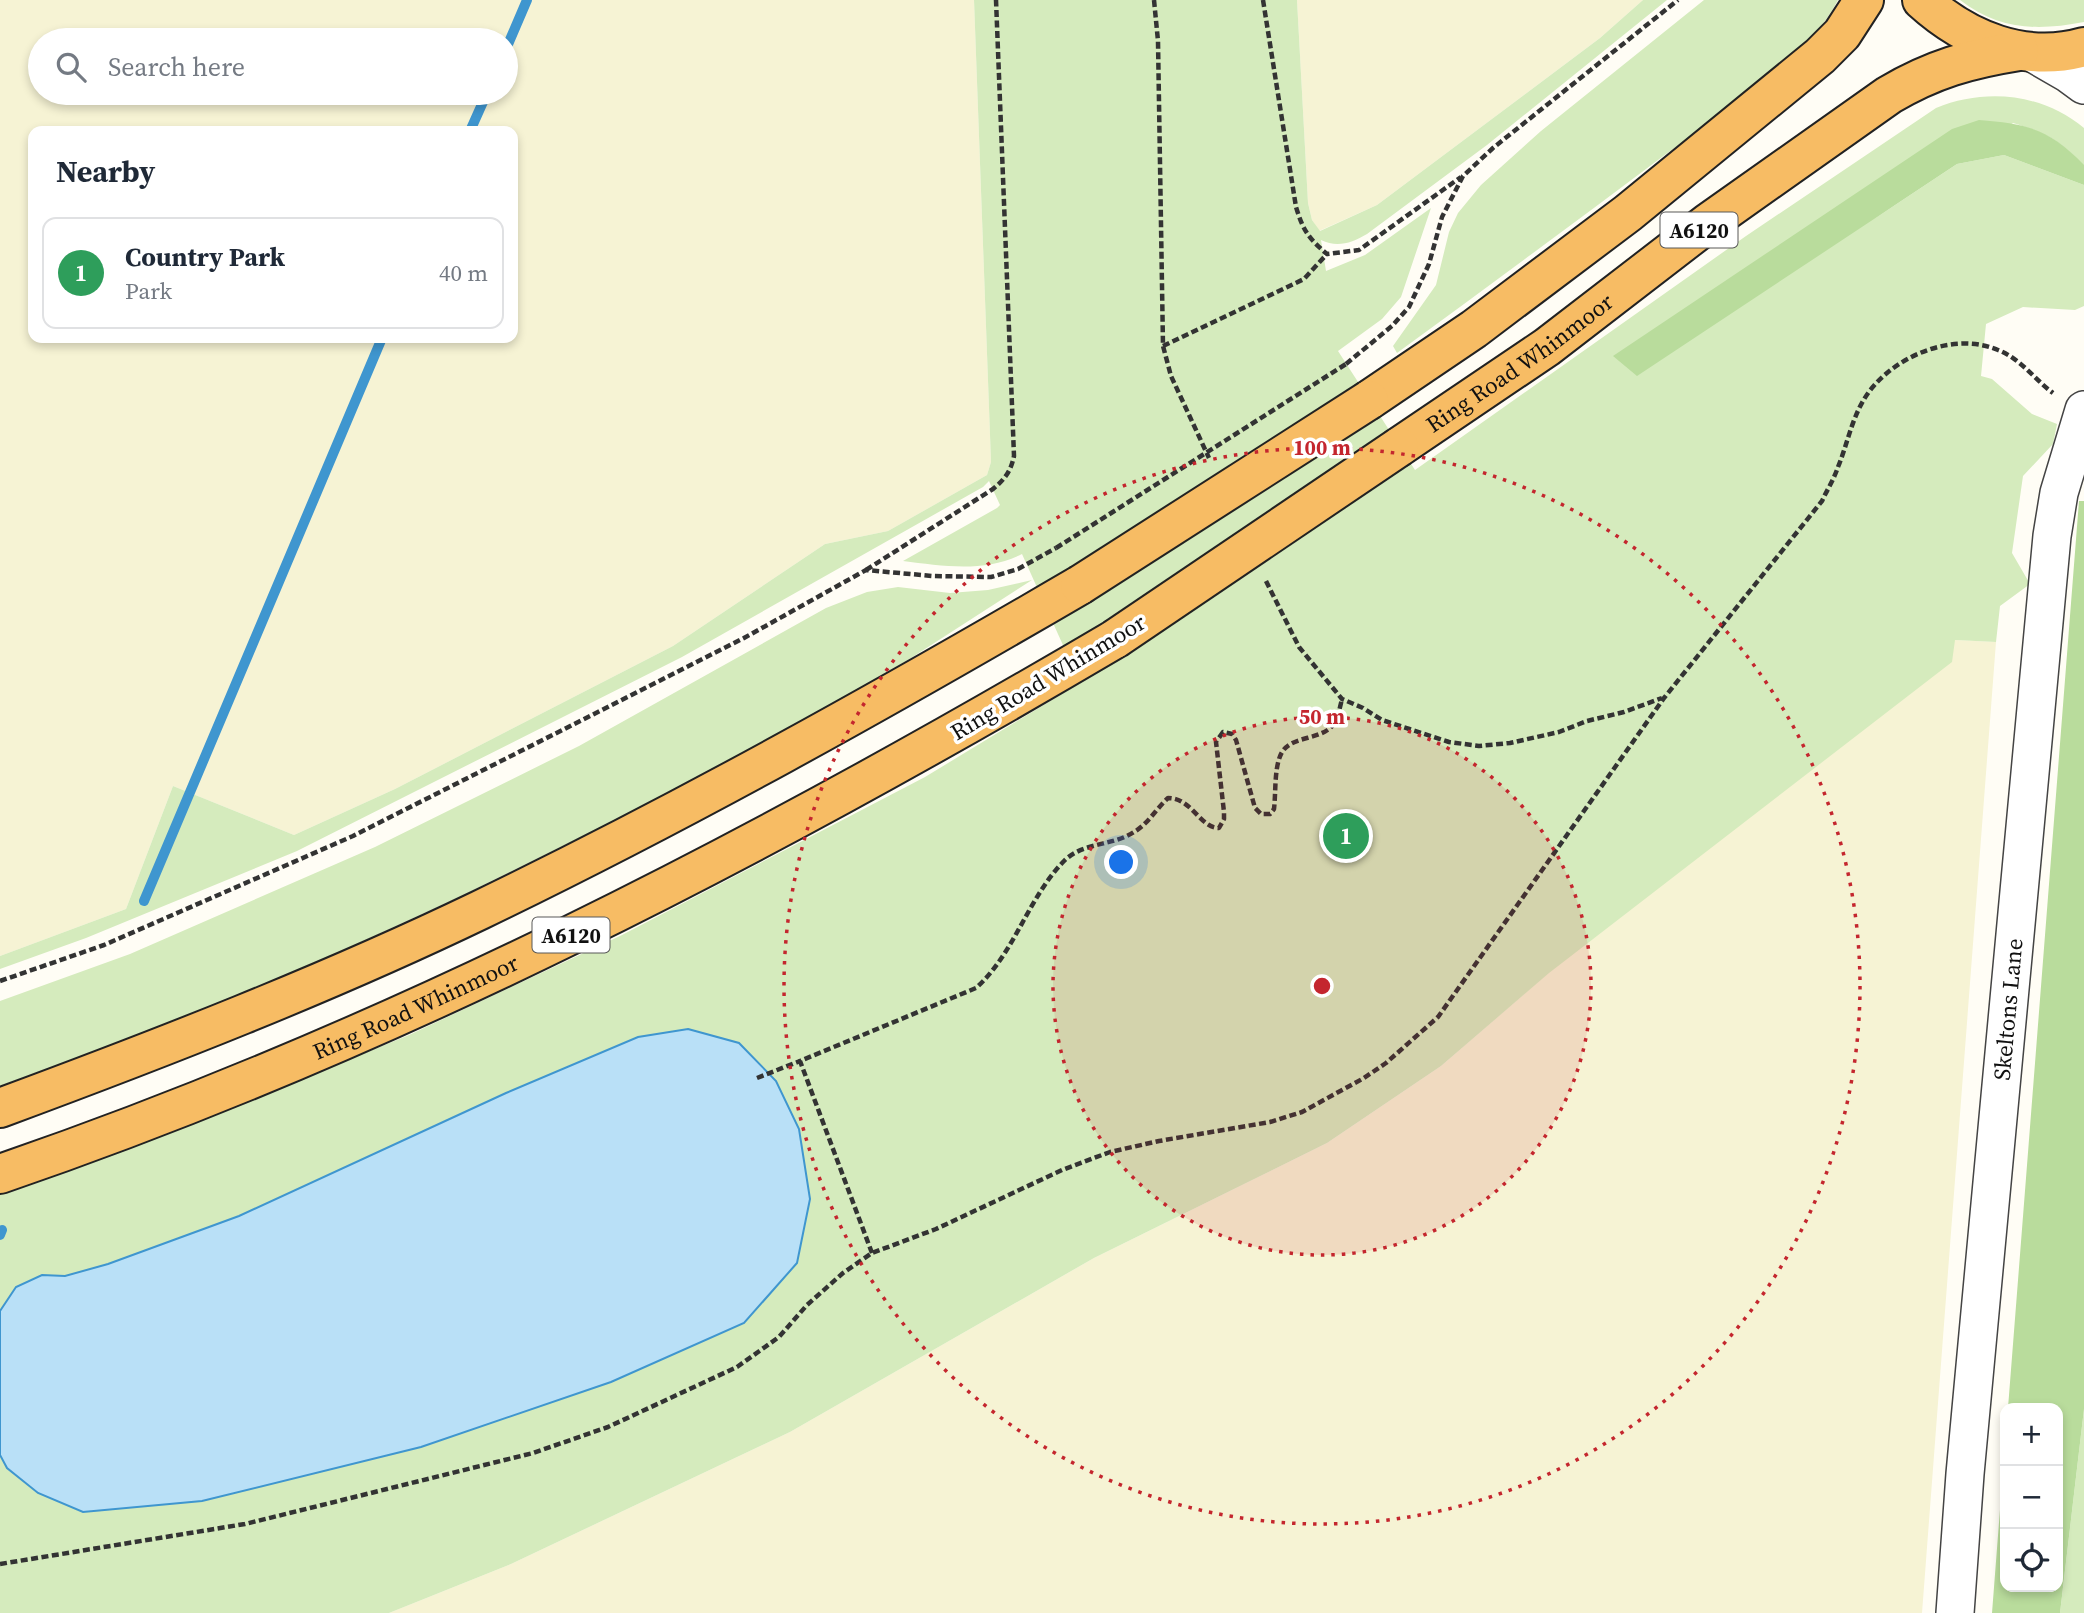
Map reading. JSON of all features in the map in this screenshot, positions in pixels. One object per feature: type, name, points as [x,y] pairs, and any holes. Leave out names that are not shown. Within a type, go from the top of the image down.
[{"type":"highway","name":"A6120","points":[[0,1108],[124,1062],[289,995],[478,911],[696,802],[919,679],[1080,585],[1474,329],[1628,213],[1820,56],[1842,34],[1864,0]]},
{"type":"highway","points":[[1922,0],[1941,18],[1975,38],[2025,52],[2070,51],[2084,47]]},
{"type":"highway","name":"Ring Road Whinmoor","points":[[0,1174],[258,1077],[423,1006],[700,870],[925,750],[1115,639],[1547,347],[1708,223],[1889,95],[1918,78],[1949,65],[2025,52]]},
{"type":"street","points":[[2025,52],[2069,74],[2084,85]]},
{"type":"street","name":"Skeltons Lane","points":[[1955,1613],[2052,536],[2069,402]]},
{"type":"path","points":[[0,981],[104,945],[353,836],[744,638],[866,570],[1006,479],[1014,456],[996,0]]},
{"type":"path","points":[[1154,0],[1158,41],[1163,346],[1171,376],[1214,470]]},
{"type":"path","points":[[1263,0],[1296,207],[1309,239],[1327,254],[1359,250],[1463,176],[1493,148],[1678,0]]},
{"type":"path","points":[[866,570],[932,576],[991,577],[1018,569],[1056,548],[1346,365],[1392,326],[1409,307],[1429,264],[1442,217],[1463,176]]},
{"type":"path","points":[[1163,346],[1304,279],[1327,254]]},
{"type":"path","points":[[0,1563],[246,1524],[534,1453],[608,1427],[737,1367],[779,1337],[816,1297],[843,1273],[872,1254],[936,1229],[1012,1192],[1110,1152],[1159,1140],[1270,1122],[1302,1112],[1364,1078],[1386,1063],[1438,1017],[1454,997],[1664,698],[1822,501],[1838,469],[1863,401],[1881,378],[1905,361],[1929,350],[1953,344],[1976,344],[1999,350],[2020,362],[2069,402]]},
{"type":"path","points":[[1265,579],[1299,647],[1342,699],[1382,720],[1449,742],[1479,746],[1510,743],[1559,732],[1664,698]]},
{"type":"path","points":[[757,1078],[976,988],[995,967],[1040,890],[1067,858],[1079,850],[1132,834],[1168,798],[1190,806],[1210,826],[1219,828],[1224,820],[1224,812],[1216,743],[1223,732],[1232,734],[1236,740],[1255,808],[1261,814],[1270,814],[1274,809],[1282,751],[1291,744],[1317,736],[1335,723],[1342,699]]},
{"type":"path","points":[[800,1061],[872,1254]]},
{"type":"shaded area","points":[[0,0],[974,0],[991,462],[987,475],[888,531],[825,544],[673,646],[395,789],[294,835],[173,786],[126,909],[0,956]]},
{"type":"shaded area","points":[[1297,0],[1643,0],[1600,38],[1377,205],[1319,231],[1312,220],[1308,203]]},
{"type":"shaded area","points":[[1934,639],[1996,642],[1922,1613],[389,1613],[511,1564],[790,1432],[1094,1258],[1327,1143],[1441,1066]]},
{"type":"green space","points":[[974,0],[1297,0],[1308,203],[1312,220],[1320,231],[1377,205],[1600,38],[1643,0],[1667,0],[1487,145],[1367,234],[1344,243],[1333,244],[1321,240],[1326,271],[1365,255],[1431,208],[1401,297],[1382,319],[1338,351],[1415,470],[1746,236],[1936,108],[1974,98],[2013,97],[2050,107],[2068,116],[2084,128],[2084,166],[2052,139],[2013,123],[1874,219],[1957,164],[2004,155],[2084,185],[2084,306],[2075,310],[2023,307],[1986,324],[1981,376],[1992,379],[2032,414],[2057,424],[2053,444],[2023,476],[2012,553],[2030,584],[2000,606],[1996,642],[1955,640],[1952,662],[1549,973],[1441,1066],[1327,1143],[1094,1258],[790,1432],[511,1564],[389,1613],[0,1613],[0,1194],[181,1128],[409,1035],[622,935],[925,777],[1080,683],[1022,554],[979,566],[903,561],[997,508],[1000,505],[989,481],[983,487],[682,657],[297,851],[86,938],[0,969],[0,956],[126,909],[173,786],[294,835],[395,789],[673,646],[825,544],[888,531],[987,475],[991,462]]},
{"type":"green space","points":[[1704,0],[1838,0],[1805,44],[1759,86],[1397,353],[1393,346],[1436,285],[1449,232],[1458,213],[1481,185],[1541,131]]},
{"type":"green space","points":[[1960,0],[2084,0],[2084,22],[2050,27],[2019,26],[1989,17]]},
{"type":"green space","points":[[1979,120],[2025,127],[2049,136],[2084,165],[2084,185],[2004,155],[1957,164],[1637,376],[1613,356],[1952,129]]},
{"type":"green space","points":[[2079,501],[2084,501],[2084,1409],[2063,1588],[2063,1403],[2008,1403]]},
{"type":"green space","points":[[1032,580],[911,658],[830,706],[626,815],[455,899],[315,963],[139,1035],[0,1086],[0,1001],[130,954],[375,847],[579,746],[826,608],[867,592],[898,587],[950,593],[988,590]]},
{"type":"green space","points":[[2084,1409],[2084,1613],[2060,1613]]},
{"type":"green space","points":[[2000,1510],[2000,1592],[2062,1592],[2060,1613],[1992,1613]]},
{"type":"water","points":[[688,1029],[739,1043],[776,1081],[799,1129],[810,1199],[797,1263],[744,1323],[611,1382],[421,1447],[202,1501],[83,1512],[38,1493],[7,1468],[0,1455],[0,1311],[16,1287],[42,1275],[65,1276],[108,1264],[239,1216],[506,1093],[638,1037]]},
{"type":"waterway","points":[[515,28],[527,0]]},
{"type":"waterway","points":[[472,126],[482,105]]},
{"type":"waterway","points":[[144,901],[380,343]]},
{"type":"waterway","points":[[0,1235],[2,1230]]},
{"type":"place","name":"Country Park","points":[[1346,836]]}]
